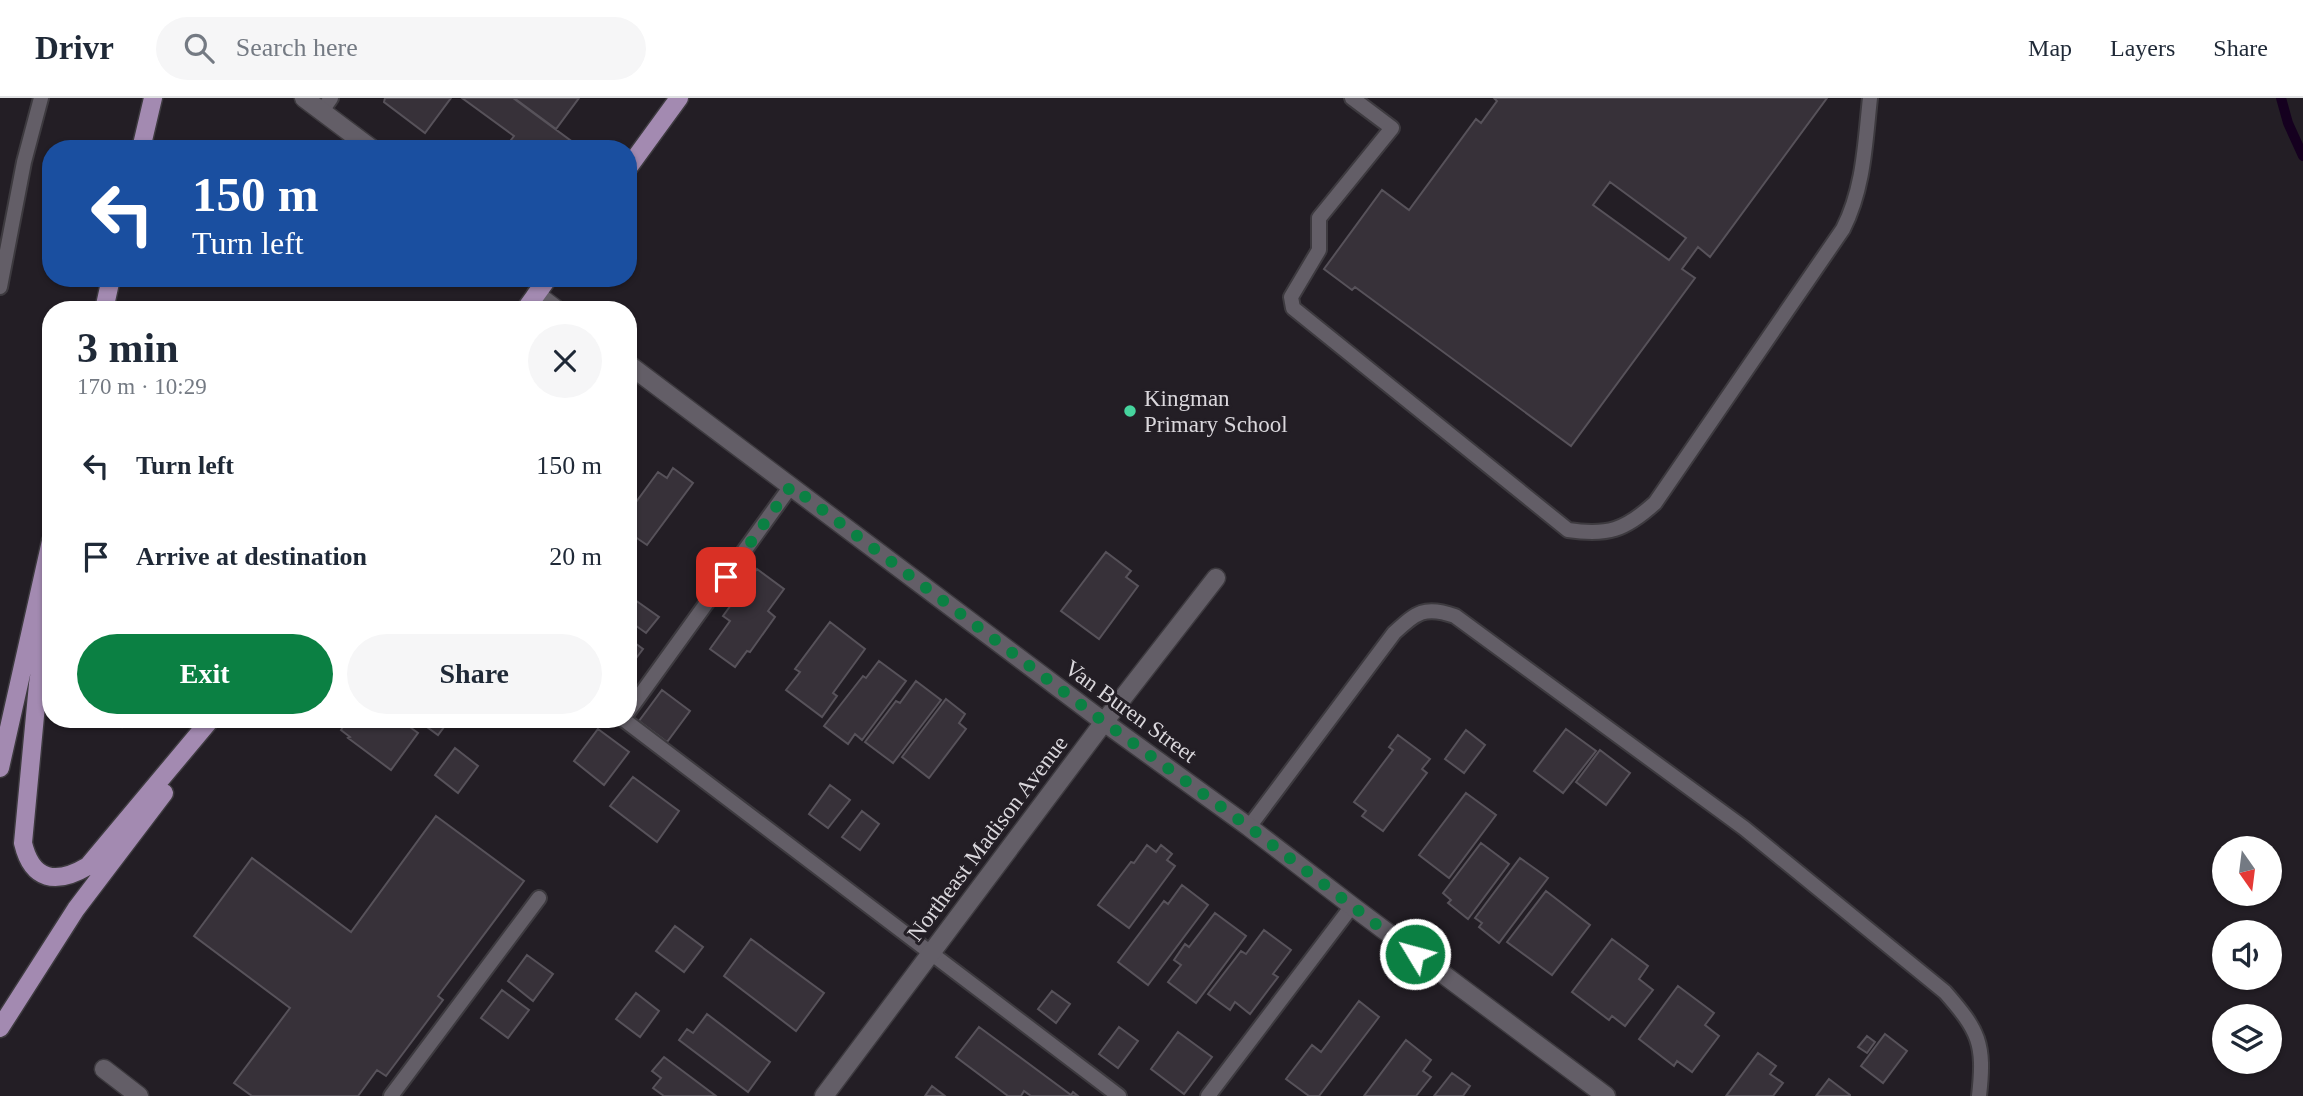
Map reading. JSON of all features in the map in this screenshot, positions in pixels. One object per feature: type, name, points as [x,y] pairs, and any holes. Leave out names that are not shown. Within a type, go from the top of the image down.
[{"type":"main road","points":[[143,140],[153,98]]},
{"type":"main road","points":[[637,156],[679,98]]},
{"type":"main road","points":[[0,768],[42,581]]},
{"type":"main road","points":[[42,657],[23,843],[27,860],[35,870],[49,876],[63,877],[73,875],[88,866],[203,728]]},
{"type":"main road","points":[[0,1028],[76,909],[211,728]]},
{"type":"street","points":[[304,98],[327,105],[363,140]]},
{"type":"street","name":"Van Buren Street","points":[[637,371],[1606,1096]]},
{"type":"street","name":"Northeast Madison Avenue","points":[[824,1096],[1104,722],[1216,578]]},
{"type":"street","points":[[104,1069],[139,1096]]},
{"type":"lane","points":[[0,287],[24,162],[41,98]]},
{"type":"lane","points":[[1352,98],[1392,128],[1319,218],[1319,250],[1291,297],[1293,308],[1568,530],[1589,533],[1612,532],[1636,520],[1655,503],[1843,229],[1853,210],[1861,184],[1870,98]]},
{"type":"lane","points":[[637,700],[791,486]]},
{"type":"lane","points":[[1249,827],[1394,633],[1416,613],[1436,610],[1455,616],[1744,828],[1945,992],[1970,1020],[1981,1047],[1979,1096]]},
{"type":"lane","points":[[635,728],[1119,1096]]},
{"type":"lane","points":[[391,1096],[539,898]]},
{"type":"lane","points":[[1208,1096],[1352,906]]},
{"type":"building","points":[[385,98],[451,98],[425,133],[384,102]]},
{"type":"building","points":[[462,98],[513,98],[570,140],[511,140],[514,136]]},
{"type":"building","points":[[514,98],[579,98],[556,129]]},
{"type":"building","points":[[1494,98],[1827,98],[1710,257],[1698,247],[1682,269],[1695,278],[1571,446],[1355,287],[1352,290],[1324,269],[1382,190],[1409,210],[1476,119],[1481,123],[1497,101]],"holes":[[[1610,182],[1686,238],[1669,260],[1593,205]]]},
{"type":"building","points":[[673,468],[693,483],[647,545],[637,538],[637,501],[658,472],[667,478]]},
{"type":"building","points":[[1106,552],[1131,571],[1126,577],[1138,586],[1099,639],[1061,611]]},
{"type":"building","points":[[757,569],[784,589],[768,611],[775,617],[750,652],[747,651],[735,667],[710,649],[730,621],[723,616]]},
{"type":"building","points":[[637,601],[659,617],[646,633],[637,626]]},
{"type":"building","points":[[830,622],[865,649],[833,693],[837,696],[822,717],[786,690],[800,672],[795,669]]},
{"type":"building","points":[[637,645],[643,649],[637,657]]},
{"type":"building","points":[[879,661],[906,681],[862,740],[855,734],[848,744],[824,726],[863,676],[866,678]]},
{"type":"building","points":[[916,681],[941,700],[893,763],[865,742],[896,701],[900,703]]},
{"type":"building","points":[[662,690],[690,711],[667,742],[639,721]]},
{"type":"building","points":[[946,699],[965,714],[959,723],[966,729],[929,778],[902,757]]},
{"type":"building","points":[[411,728],[418,733],[391,770],[341,730]]},
{"type":"building","points":[[428,728],[443,728],[438,735]]},
{"type":"building","points":[[598,729],[629,752],[604,785],[574,761]]},
{"type":"building","points":[[1566,729],[1596,751],[1563,793],[1534,771]]},
{"type":"building","points":[[1466,730],[1485,745],[1464,773],[1445,759]]},
{"type":"building","points":[[1398,735],[1430,759],[1422,769],[1427,773],[1383,831],[1362,816],[1366,811],[1354,802],[1393,750],[1389,747]]},
{"type":"building","points":[[455,748],[478,766],[458,793],[435,775]]},
{"type":"building","points":[[1600,750],[1630,773],[1606,805],[1576,782]]},
{"type":"building","points":[[633,777],[679,811],[657,842],[610,806]]},
{"type":"building","points":[[830,785],[850,800],[828,828],[809,814]]},
{"type":"building","points":[[1466,793],[1496,815],[1449,878],[1419,855]]},
{"type":"building","points":[[862,811],[879,824],[860,850],[842,837]]},
{"type":"building","points":[[436,816],[524,881],[438,996],[443,1000],[386,1076],[377,1070],[358,1096],[252,1096],[234,1083],[290,1008],[194,936],[252,858],[351,932]]},
{"type":"building","points":[[1481,843],[1509,864],[1468,919],[1448,903],[1451,900],[1443,893]]},
{"type":"building","points":[[1147,845],[1156,852],[1161,845],[1172,854],[1167,860],[1175,866],[1129,928],[1098,905]]},
{"type":"building","points":[[1520,858],[1548,878],[1499,943],[1479,927],[1482,923],[1475,918]]},
{"type":"building","points":[[1182,885],[1208,905],[1148,985],[1118,962],[1164,901],[1168,904]]},
{"type":"building","points":[[1546,891],[1590,925],[1552,975],[1507,942]]},
{"type":"building","points":[[1215,913],[1246,936],[1196,1003],[1168,982],[1181,965],[1174,960],[1185,944],[1189,947]]},
{"type":"building","points":[[675,926],[703,947],[684,972],[656,951]]},
{"type":"building","points":[[1264,930],[1291,950],[1273,974],[1278,977],[1250,1014],[1235,1002],[1230,1010],[1208,994],[1241,951],[1246,954]]},
{"type":"building","points":[[751,939],[824,993],[796,1031],[724,976]]},
{"type":"building","points":[[1612,939],[1648,966],[1639,979],[1653,990],[1625,1026],[1612,1016],[1609,1020],[1572,992]]},
{"type":"building","points":[[527,955],[553,974],[533,1001],[508,981]]},
{"type":"building","points":[[1678,986],[1714,1013],[1705,1025],[1719,1036],[1692,1072],[1677,1061],[1674,1066],[1639,1039]]},
{"type":"building","points":[[502,990],[529,1010],[508,1038],[481,1018]]},
{"type":"building","points":[[1052,991],[1070,1004],[1056,1023],[1038,1009]]},
{"type":"building","points":[[636,993],[659,1011],[640,1037],[616,1019]]},
{"type":"building","points":[[1359,1001],[1379,1017],[1319,1096],[1309,1096],[1286,1079],[1312,1045],[1321,1052]]},
{"type":"building","points":[[707,1014],[770,1062],[748,1092],[679,1040],[687,1029],[693,1033]]},
{"type":"building","points":[[979,1027],[1071,1095],[1073,1092],[1078,1096],[1031,1096],[1024,1091],[1021,1096],[1008,1096],[956,1057]]},
{"type":"building","points":[[1119,1027],[1138,1041],[1118,1068],[1099,1054]]},
{"type":"building","points":[[1178,1032],[1212,1057],[1184,1094],[1151,1069]]},
{"type":"building","points":[[1885,1034],[1907,1051],[1883,1083],[1861,1066]]},
{"type":"building","points":[[1867,1036],[1875,1042],[1867,1053],[1858,1047]]},
{"type":"building","points":[[1406,1040],[1431,1060],[1423,1071],[1431,1077],[1416,1096],[1364,1096]]},
{"type":"building","points":[[1758,1053],[1776,1066],[1770,1074],[1783,1083],[1773,1096],[1726,1096]]},
{"type":"building","points":[[664,1057],[716,1096],[664,1096],[653,1088],[661,1078],[652,1071]]},
{"type":"building","points":[[1452,1073],[1470,1086],[1463,1096],[1434,1096]]},
{"type":"building","points":[[1829,1079],[1850,1095],[1850,1096],[1816,1096]]},
{"type":"building","points":[[932,1086],[945,1096],[925,1096]]},
{"type":"waterway","points":[[2281,98],[2288,123],[2303,156]]},
{"type":"place","name":"Kingman Primary School","points":[[1130,411]]},
{"type":"route","points":[[726,577],[791,486],[1415,954]]}]
